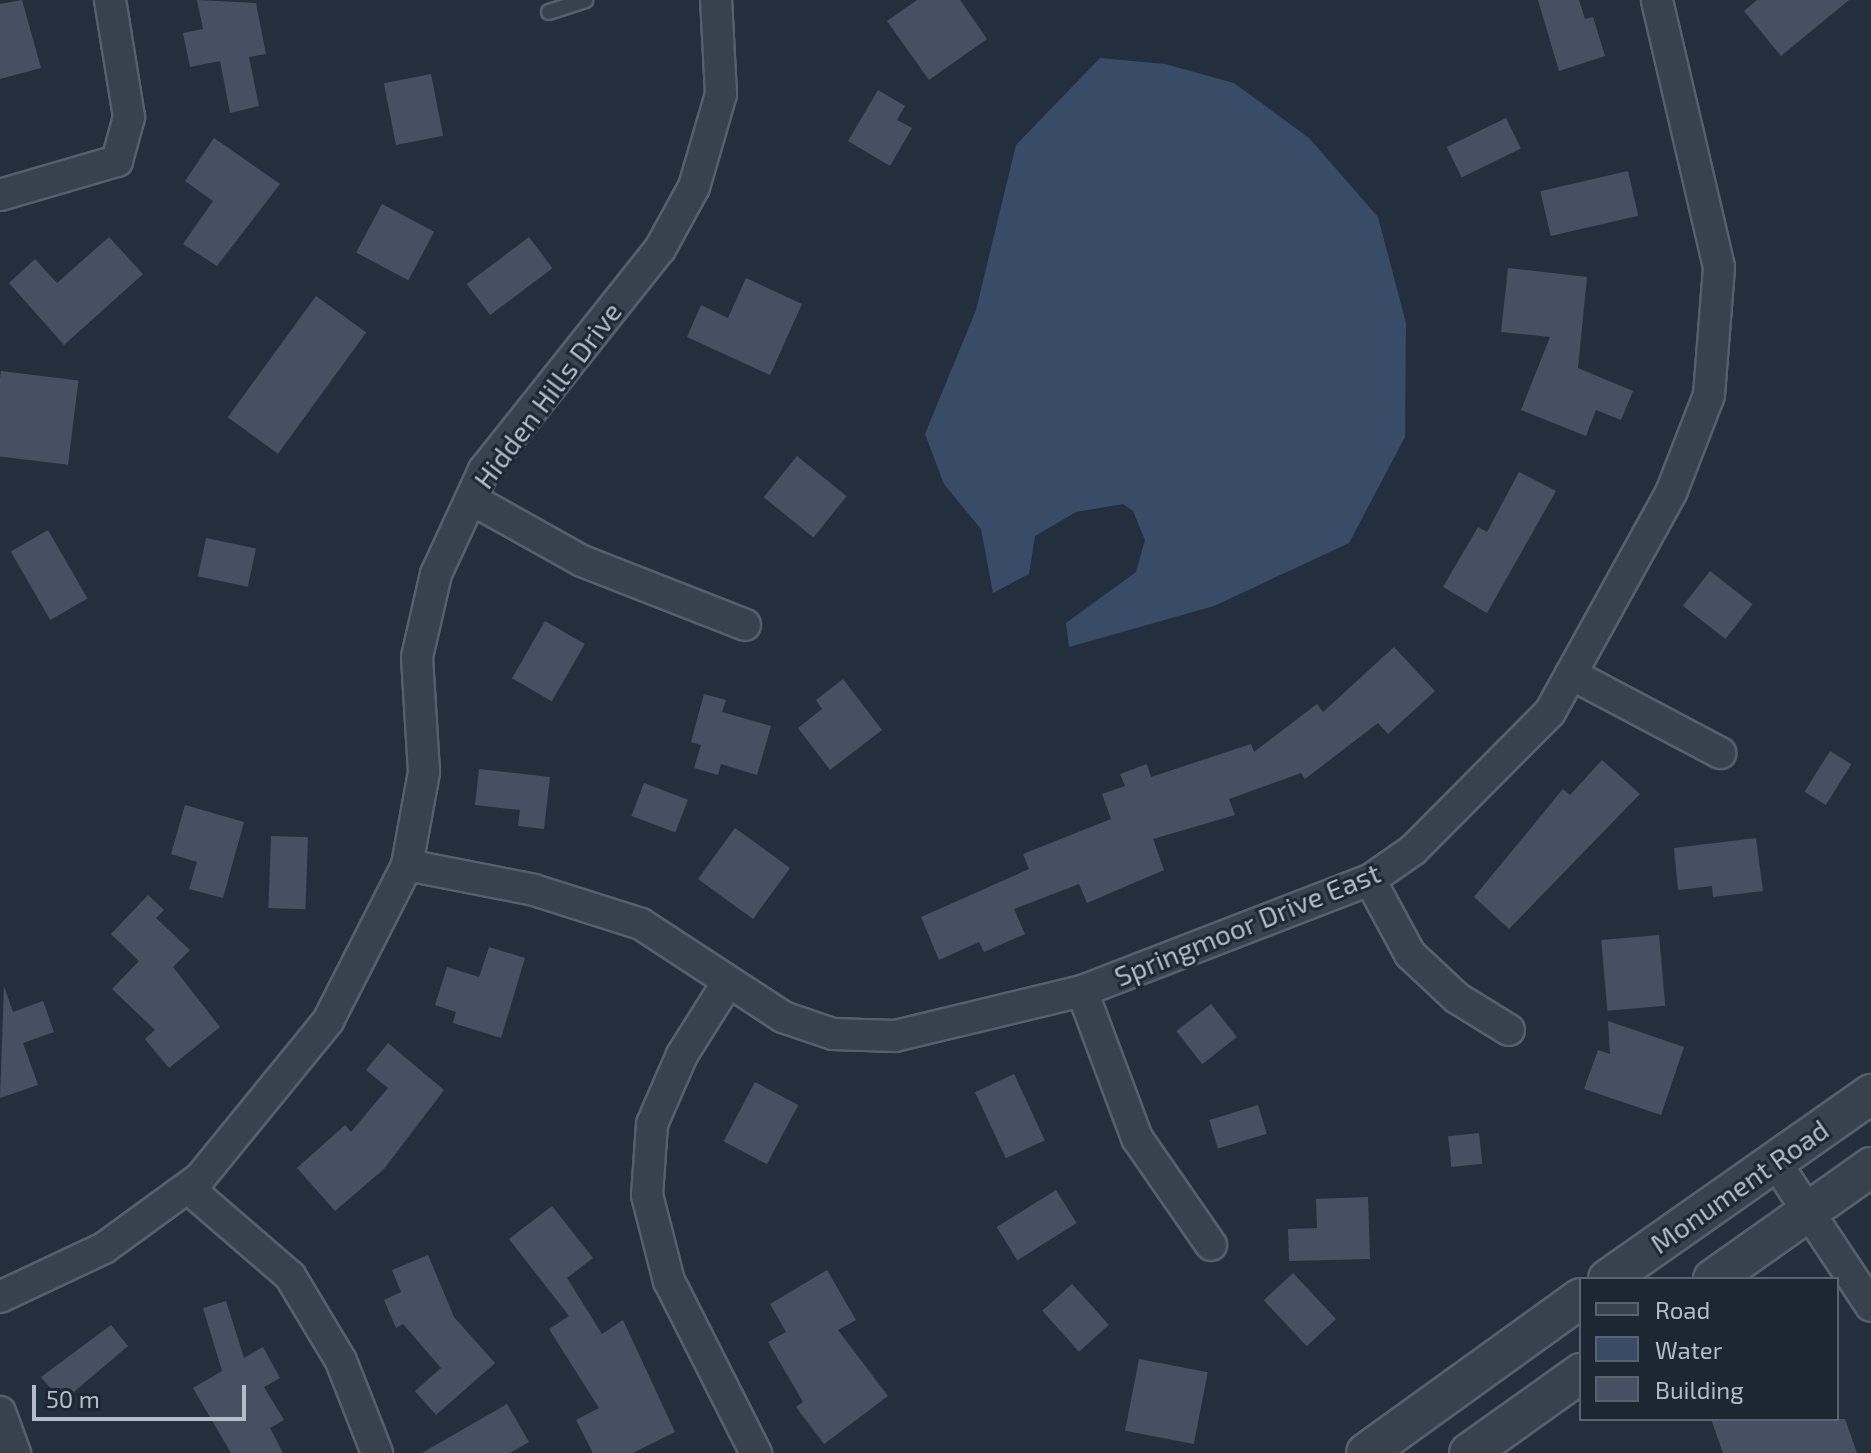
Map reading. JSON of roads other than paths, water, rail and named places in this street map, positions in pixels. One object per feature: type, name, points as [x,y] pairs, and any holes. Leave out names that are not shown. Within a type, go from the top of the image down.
[{"type":"street","points":[[0,195],[117,161],[129,117],[110,0]]},
{"type":"street","name":"Hidden Hills Drive","points":[[0,1297],[104,1248],[188,1188],[328,1021],[407,865],[424,772],[420,628],[471,499],[514,430],[660,249],[694,187],[721,94],[716,0]]},
{"type":"street","name":"Springmoor Drive East","points":[[407,865],[534,890],[641,924],[726,985],[783,1017],[833,1034],[895,1036],[1082,991],[1370,880],[1482,788],[1550,712],[1671,493],[1709,395],[1719,267],[1657,0]]},
{"type":"street","points":[[471,499],[582,561],[745,625]]},
{"type":"street","points":[[1571,674],[1720,753]]},
{"type":"street","points":[[1370,880],[1410,954],[1457,998],[1509,1030]]},
{"type":"street","points":[[726,985],[656,1113],[647,1195],[669,1281],[756,1453]]},
{"type":"street","points":[[1082,991],[1137,1138],[1211,1245]]},
{"type":"street","name":"Monument Road","points":[[1611,1277],[1871,1094]]},
{"type":"street","points":[[1774,1160],[1871,1306]]},
{"type":"street","points":[[1716,1277],[1871,1167]]},
{"type":"street","points":[[188,1188],[290,1276],[341,1361],[377,1453]]},
{"type":"street","points":[[1366,1453],[1579,1299]]},
{"type":"street","points":[[1469,1453],[1579,1374]]},
{"type":"street","points":[[0,1412],[15,1453]]},
{"type":"lane","points":[[549,12],[585,0]]},
{"type":"water","points":[[1100,58],[1165,64],[1234,83],[1309,138],[1378,217],[1406,323],[1405,437],[1349,543],[1214,606],[1069,647],[1066,623],[1136,572],[1145,540],[1133,511],[1123,504],[1076,512],[1035,536],[1029,574],[993,593],[981,529],[944,484],[925,434],[976,310],[1016,145]]}]
